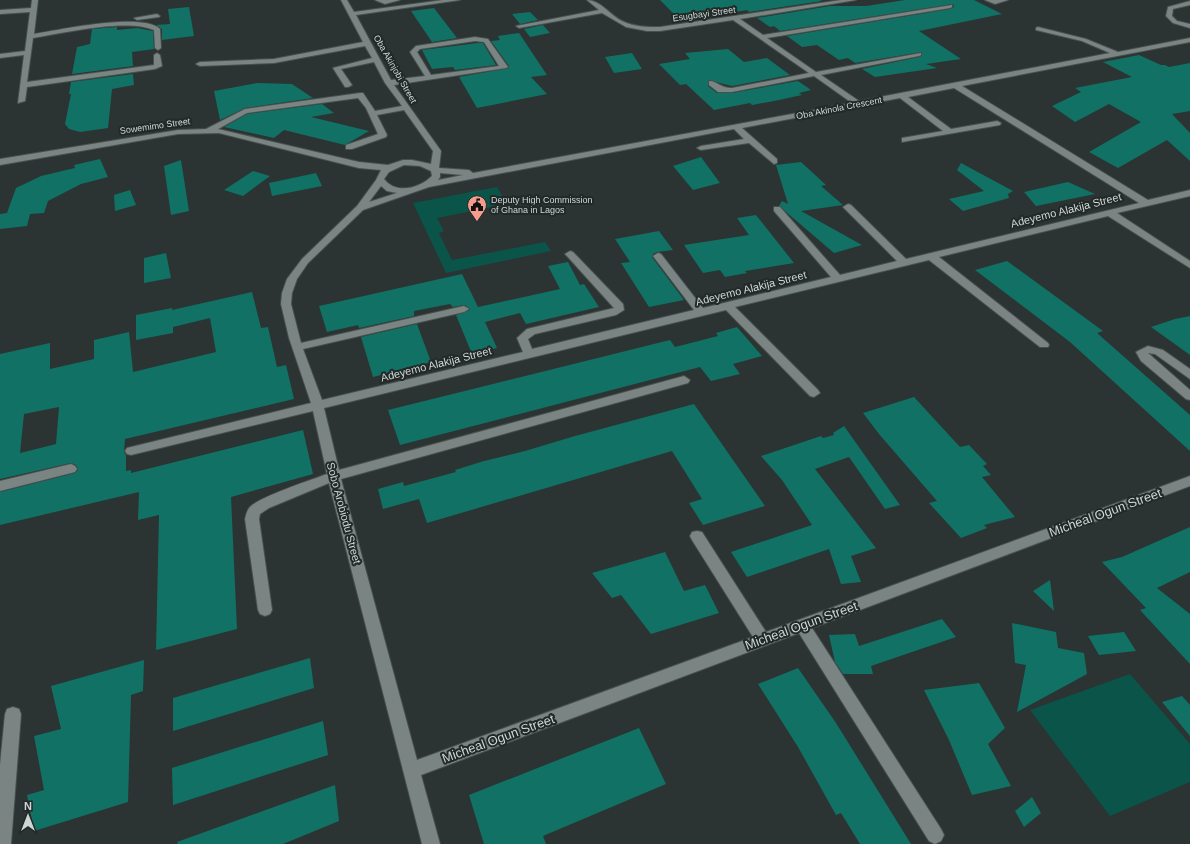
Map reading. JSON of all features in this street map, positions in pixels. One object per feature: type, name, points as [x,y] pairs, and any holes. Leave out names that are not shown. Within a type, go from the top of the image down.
[{"type":"street","points":[[21,101],[35,0]]},
{"type":"street","name":"Oba Akinjobi Street","points":[[344,0],[390,84],[431,145],[437,151],[438,155],[434,169]]},
{"type":"street","points":[[378,0],[385,2],[397,0]]},
{"type":"street","points":[[352,14],[456,0]]},
{"type":"street","name":"Esugbayi Street","points":[[590,0],[616,22],[648,29],[681,27],[851,0]]},
{"type":"street","points":[[791,0],[804,8]]},
{"type":"street","points":[[988,0],[995,2],[1005,0]]},
{"type":"street","points":[[1169,0],[1190,8]]},
{"type":"street","points":[[1190,3],[1180,4],[1170,8],[1169,16],[1175,22],[1190,26]]},
{"type":"street","points":[[760,37],[950,6]]},
{"type":"street","points":[[0,12],[34,10]]},
{"type":"street","points":[[0,17],[24,11]]},
{"type":"street","points":[[519,26],[604,11]]},
{"type":"street","points":[[31,34],[157,16]]},
{"type":"street","points":[[736,19],[858,104]]},
{"type":"street","points":[[24,85],[158,66],[157,29],[153,25],[144,23],[118,24],[31,34]]},
{"type":"street","points":[[1038,29],[1084,40],[1117,54]]},
{"type":"street","points":[[390,84],[504,67],[486,40],[483,39],[418,47],[413,52],[429,77]]},
{"type":"street","name":"Oba Akinola Crescent","points":[[416,189],[429,184],[902,96],[1190,40]]},
{"type":"street","points":[[200,64],[274,61],[368,43]]},
{"type":"street","points":[[0,56],[29,52]]},
{"type":"street","points":[[712,84],[717,88],[726,90],[919,54]]},
{"type":"street","points":[[348,85],[337,68],[377,59]]},
{"type":"street","points":[[955,85],[1146,203]]},
{"type":"street","points":[[207,131],[245,111],[355,94],[362,96],[383,135],[349,147]]},
{"type":"street","points":[[902,96],[950,132]]},
{"type":"street","points":[[371,111],[403,105]]},
{"type":"street","points":[[905,140],[997,123]]},
{"type":"street","points":[[736,127],[774,161]]},
{"type":"street","name":"Sowemimo Street","points":[[0,162],[178,132],[219,131],[359,165],[388,168]]},
{"type":"street","points":[[701,148],[751,140]]},
{"type":"street","points":[[388,168],[411,162],[427,154],[431,145]]},
{"type":"street","name":"Oba Akinola Crescent","points":[[411,162],[420,163],[434,169],[488,173]]},
{"type":"street","name":"Sowemimo Street","points":[[359,165],[391,188],[407,190],[416,189]]},
{"type":"street","name":"Sobo Arobiodu Street","points":[[388,168],[383,172],[380,180],[360,208],[309,256],[292,279],[287,293],[286,304],[297,347],[317,404],[334,476],[431,844]]},
{"type":"street","points":[[429,184],[436,178],[434,169]]},
{"type":"street","name":"Sobo Arobiodu Street","points":[[360,208],[416,189]]},
{"type":"street","name":"Adeyemo Alakija Street","points":[[131,451],[317,404],[701,313],[903,262],[1190,193]]},
{"type":"street","points":[[848,207],[903,262]]},
{"type":"street","points":[[777,209],[838,279]]},
{"type":"street","points":[[1109,212],[1190,265]]},
{"type":"street","points":[[529,354],[522,338],[531,331],[612,313],[619,310],[619,306],[570,254]]},
{"type":"street","points":[[658,256],[701,313]]},
{"type":"street","points":[[931,256],[1044,345]]},
{"type":"street","points":[[728,306],[814,393]]},
{"type":"street","points":[[297,347],[464,309]]},
{"type":"street","points":[[1190,375],[1159,352],[1148,349],[1142,352],[1145,358],[1190,396]]},
{"type":"street","points":[[266,610],[252,519],[254,512],[264,504],[334,476],[684,380]]},
{"type":"street","points":[[0,486],[71,469]]},
{"type":"street","name":"Micheal Ogun Street","points":[[412,770],[1190,481]]},
{"type":"street","points":[[697,536],[763,640]]},
{"type":"street","points":[[802,625],[935,836]]},
{"type":"street","points":[[2,844],[2,825],[13,714]]},
{"type":"green space","points":[[497,187],[507,204],[437,218],[444,231],[439,233],[452,260],[545,242],[551,251],[446,273],[413,203]]},
{"type":"green space","points":[[1130,674],[1190,744],[1190,782],[1110,816],[1030,710]]},
{"type":"building","points":[[660,0],[822,1],[749,12],[747,10],[682,22]]},
{"type":"building","points":[[905,0],[974,0],[1002,14],[919,31],[961,59],[926,64],[937,68],[875,77],[862,69],[919,57],[922,55],[922,52],[855,63],[848,58],[839,60],[817,45],[802,47],[787,36],[950,9],[954,7],[953,4],[780,31],[774,26],[770,27],[757,18],[830,6],[866,6]]},
{"type":"building","points":[[189,7],[194,36],[162,40],[162,29],[156,25],[170,24],[168,9]]},
{"type":"building","points":[[434,8],[457,38],[432,42],[411,11]]},
{"type":"building","points":[[530,12],[538,20],[520,24],[512,14]]},
{"type":"building","points":[[543,25],[550,33],[530,37],[524,29]]},
{"type":"building","points":[[117,27],[117,30],[137,28],[153,31],[154,49],[132,52],[133,66],[72,74],[77,47],[90,44],[92,29]]},
{"type":"building","points":[[519,33],[547,75],[531,77],[547,94],[477,108],[459,77],[509,68],[491,41],[500,40],[498,36]]},
{"type":"building","points":[[483,43],[496,65],[455,70],[453,67],[432,69],[422,50]]},
{"type":"building","points":[[728,49],[744,62],[767,58],[790,75],[732,86],[708,80],[708,86],[717,93],[732,93],[798,81],[811,90],[799,93],[802,95],[779,100],[752,105],[750,103],[714,110],[686,84],[680,85],[659,64],[690,59],[685,53]]},
{"type":"building","points":[[632,53],[642,69],[614,73],[605,57]]},
{"type":"building","points":[[1139,55],[1169,67],[1190,63],[1190,111],[1172,114],[1190,133],[1190,161],[1167,140],[1118,168],[1089,152],[1141,122],[1109,104],[1075,122],[1052,106],[1081,92],[1075,88],[1132,77],[1103,62]]},
{"type":"building","points":[[133,74],[134,85],[112,89],[108,128],[80,132],[69,129],[65,124],[71,94],[69,94],[71,82]]},
{"type":"building","points":[[257,83],[292,84],[313,98],[245,108],[220,120],[214,91]]},
{"type":"building","points":[[322,104],[334,113],[311,117],[369,131],[345,145],[284,130],[274,138],[224,127],[247,114]]},
{"type":"building","points":[[701,157],[720,183],[693,190],[673,166]]},
{"type":"building","points":[[100,159],[108,177],[81,184],[48,201],[44,213],[30,214],[27,226],[0,229],[0,214],[7,213],[16,188],[41,176],[75,168],[74,165]]},
{"type":"building","points":[[181,160],[189,211],[171,215],[164,166]]},
{"type":"building","points":[[801,162],[826,185],[821,186],[843,205],[801,211],[862,245],[834,253],[779,206],[782,201],[788,204],[776,165]]},
{"type":"building","points":[[961,163],[1013,191],[1008,194],[1009,198],[963,211],[949,199],[984,191],[957,170]]},
{"type":"building","points":[[253,171],[270,176],[243,196],[224,190]]},
{"type":"building","points":[[316,173],[322,186],[272,196],[269,183]]},
{"type":"building","points":[[1068,182],[1095,194],[1036,206],[1024,192]]},
{"type":"building","points":[[130,190],[136,205],[115,211],[114,195]]},
{"type":"building","points":[[756,215],[794,263],[745,271],[747,273],[725,277],[720,270],[703,273],[684,245],[749,235],[737,218]]},
{"type":"building","points":[[659,231],[673,250],[657,252],[653,254],[652,257],[684,300],[649,307],[621,263],[630,262],[615,239]]},
{"type":"building","points":[[166,253],[171,278],[144,283],[144,258]]},
{"type":"building","points":[[1007,261],[1103,331],[1097,333],[1190,415],[1190,451],[1070,342],[975,270]]},
{"type":"building","points":[[568,262],[580,285],[584,284],[599,307],[526,324],[520,313],[485,322],[497,348],[472,354],[456,315],[470,310],[465,305],[453,307],[450,304],[414,311],[414,316],[359,328],[358,325],[327,332],[319,306],[462,274],[478,307],[560,289],[548,266]]},
{"type":"building","points":[[252,292],[261,328],[268,327],[277,367],[286,365],[294,399],[125,439],[124,452],[126,455],[126,471],[131,470],[131,473],[303,430],[313,474],[231,497],[237,629],[156,650],[159,515],[138,520],[139,492],[0,525],[0,492],[75,473],[78,470],[76,465],[71,463],[0,479],[0,354],[50,343],[50,369],[94,359],[94,340],[129,332],[133,372],[216,352],[210,318],[173,327],[173,333],[136,340],[136,315],[172,308],[172,310]],"holes":[[[59,407],[56,444],[20,453],[24,414]]]},
{"type":"building","points":[[1190,316],[1190,355],[1151,327],[1175,319]]},
{"type":"building","points":[[417,324],[431,362],[373,377],[361,337]]},
{"type":"building","points":[[737,327],[762,356],[733,364],[740,374],[711,381],[700,367],[400,445],[388,410],[670,340],[675,347],[718,336],[716,333]]},
{"type":"building","points":[[914,397],[960,447],[969,445],[987,464],[983,466],[991,475],[982,477],[1015,517],[984,525],[987,528],[961,538],[929,503],[937,501],[879,434],[863,413]]},
{"type":"building","points":[[694,404],[765,506],[703,525],[689,503],[702,499],[672,451],[427,523],[419,499],[383,509],[378,489],[403,482],[404,486],[456,472],[455,470],[484,461]]},
{"type":"building","points":[[844,426],[900,505],[885,509],[849,457],[815,469],[876,548],[851,556],[861,582],[841,584],[829,549],[747,577],[731,552],[812,525],[782,480],[761,456],[821,436],[823,438],[834,435],[833,433]]},
{"type":"building","points":[[1190,527],[1190,572],[1157,588],[1190,614],[1190,664],[1140,610],[1146,608],[1102,562],[1122,557]]},
{"type":"building","points":[[665,552],[684,591],[705,585],[719,613],[651,634],[621,595],[612,598],[592,573]]},
{"type":"building","points":[[1050,580],[1054,611],[1033,591]]},
{"type":"building","points":[[942,619],[956,637],[871,666],[873,674],[843,674],[835,662],[829,635],[855,634],[859,646]]},
{"type":"building","points":[[1012,623],[1056,632],[1058,648],[1084,653],[1087,674],[1017,712],[1026,665],[1015,663]]},
{"type":"building","points":[[1124,632],[1136,651],[1099,655],[1088,636]]},
{"type":"building","points":[[310,658],[314,688],[173,731],[173,698]]},
{"type":"building","points":[[144,660],[143,691],[131,695],[128,802],[34,831],[27,795],[44,790],[34,736],[61,729],[51,686]]},
{"type":"building","points":[[798,668],[836,723],[911,844],[860,844],[841,813],[836,815],[798,747],[758,684]]},
{"type":"building","points":[[979,683],[1005,728],[988,744],[1011,786],[972,795],[949,740],[924,690]]},
{"type":"building","points":[[1182,696],[1190,705],[1190,736],[1162,702]]},
{"type":"building","points":[[323,721],[328,755],[173,805],[172,768]]},
{"type":"building","points":[[639,728],[666,784],[543,836],[546,844],[484,844],[469,795]]},
{"type":"building","points":[[335,785],[339,821],[283,844],[178,844],[177,842]]},
{"type":"building","points":[[1032,797],[1041,813],[1024,827],[1015,811]]},
{"type":"place","name":"Deputy High Commission of Ghana in Lagos","points":[[477,222]]}]
